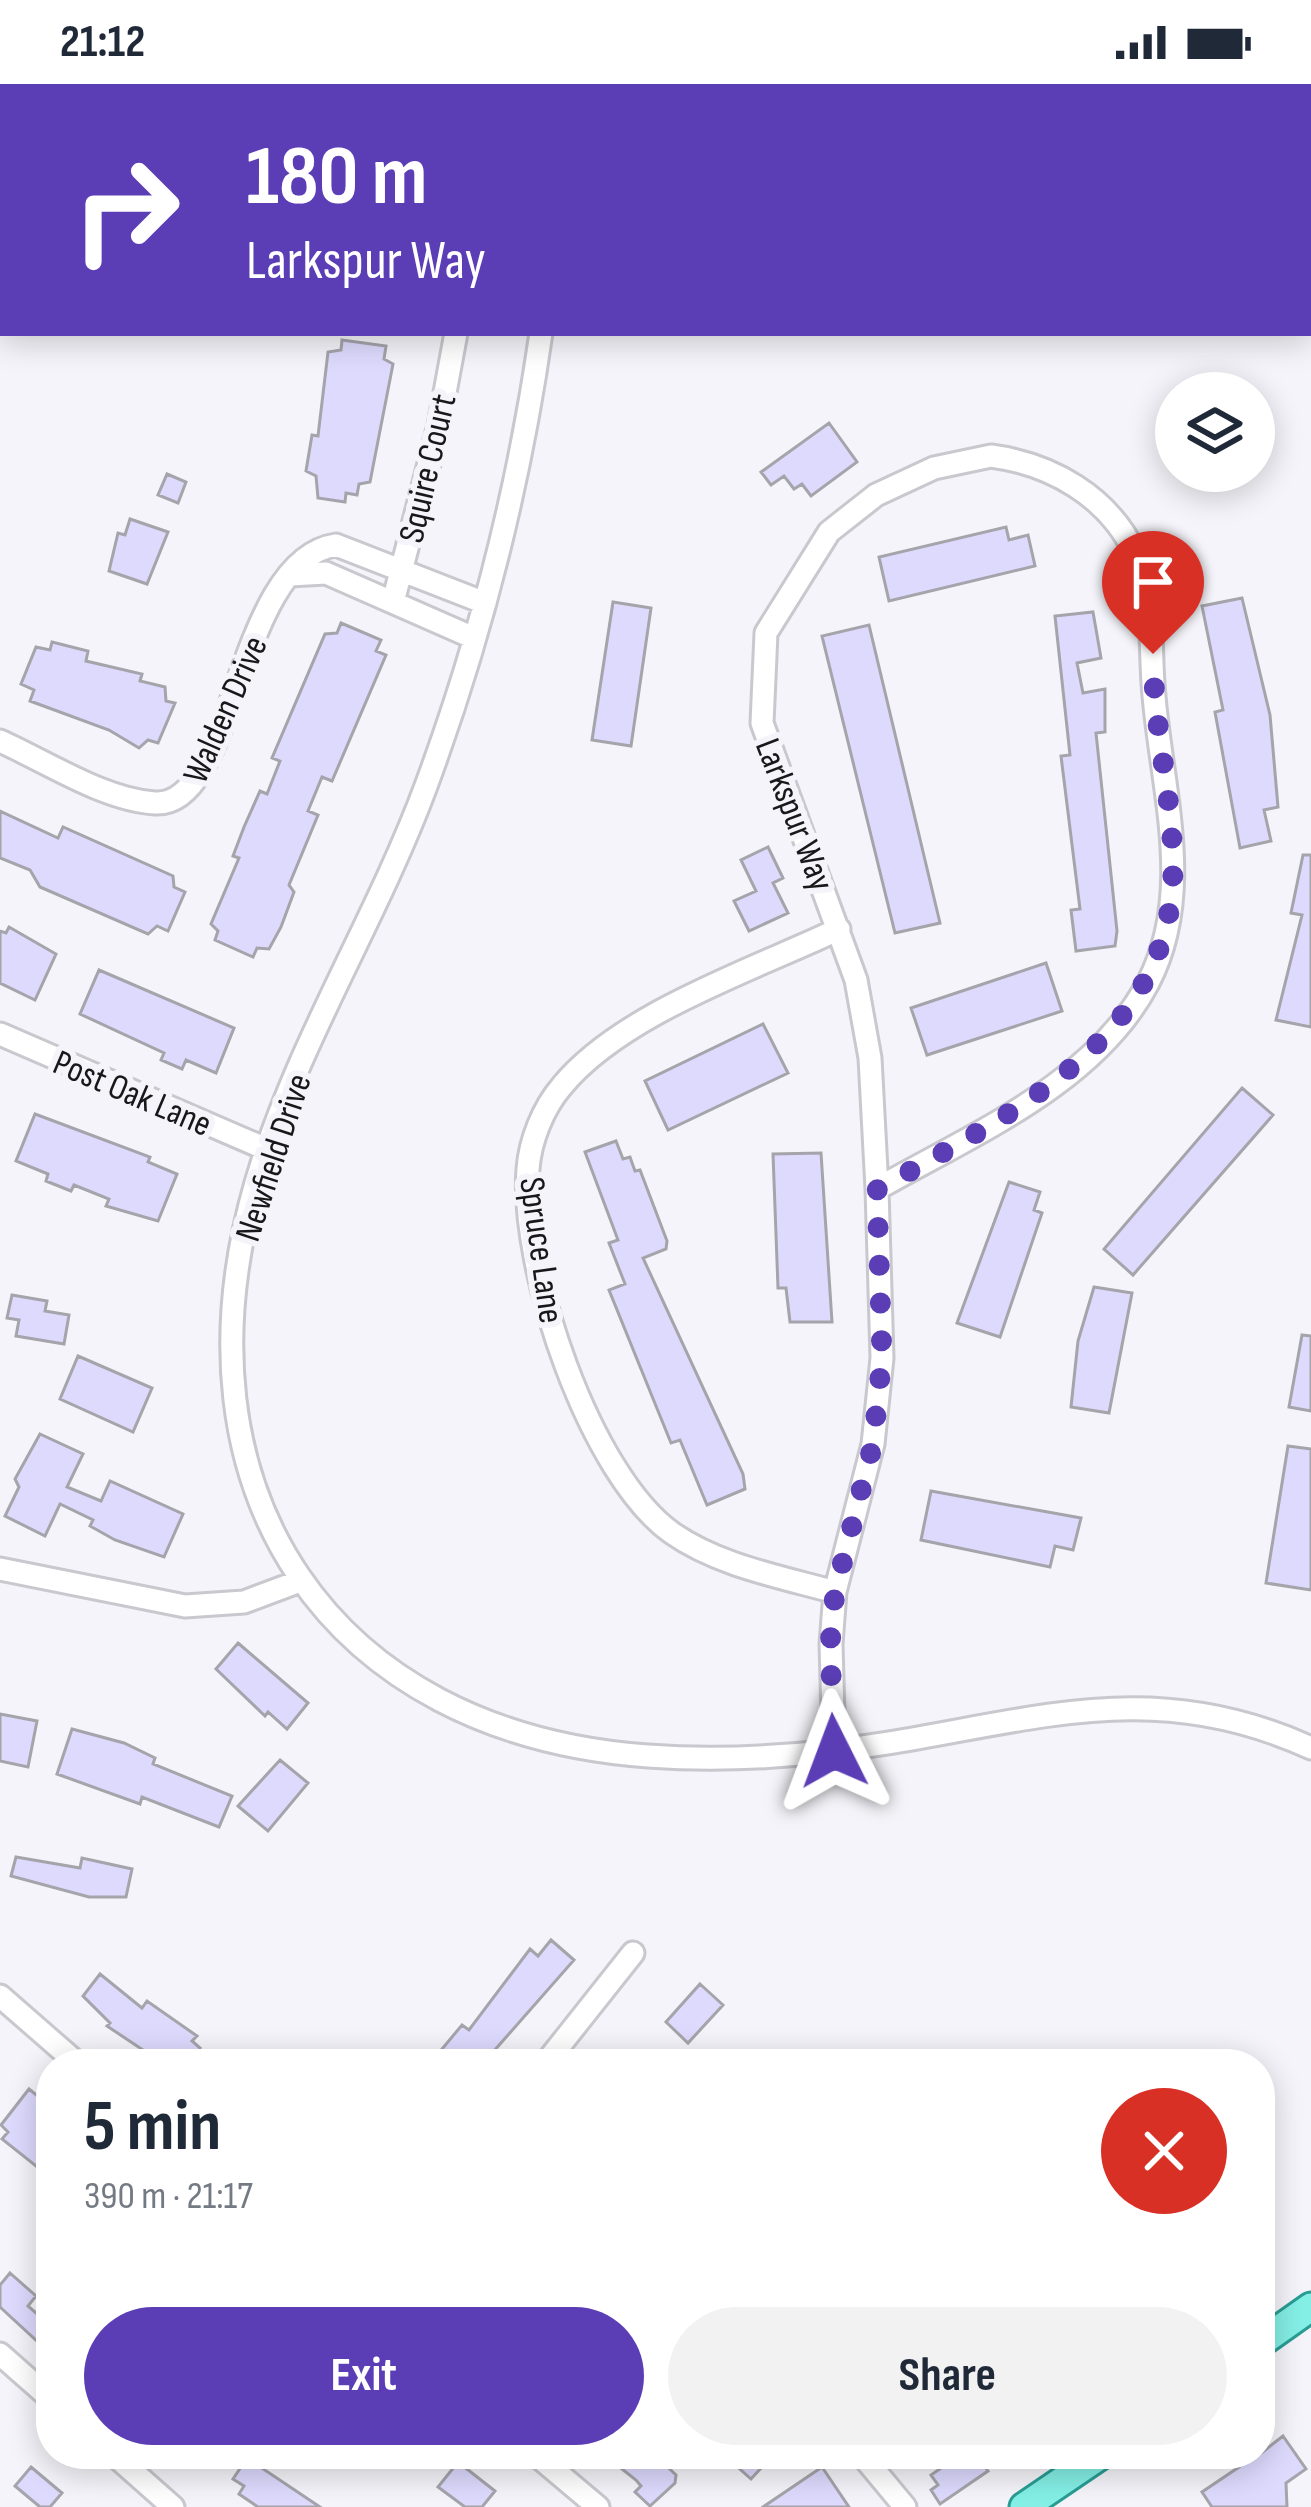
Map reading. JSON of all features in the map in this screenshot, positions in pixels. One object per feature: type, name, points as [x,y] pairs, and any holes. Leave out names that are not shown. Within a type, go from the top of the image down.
[{"type":"main road","points":[[1275,2332],[1311,2307]]},
{"type":"main road","points":[[1024,2507],[1080,2469]]},
{"type":"street","name":"Squire Court","points":[[393,602],[455,336]]},
{"type":"street","name":"Newfield Drive","points":[[540,336],[519,464],[474,638],[390,876],[304,1054],[266,1149],[237,1274],[234,1397],[250,1475],[300,1581],[382,1666],[448,1708],[487,1725],[634,1755],[734,1758],[834,1751],[1031,1714],[1114,1707],[1207,1715],[1311,1748]]},
{"type":"street","name":"Larkspur Way","points":[[991,456],[1029,461],[1070,481],[1106,511],[1135,553],[1153,614],[1153,694],[1173,866],[1167,931],[1147,984],[1104,1040],[1057,1084],[877,1190],[870,1058],[856,980],[839,929],[762,723],[766,633],[829,532],[876,495],[934,468],[991,456]]},
{"type":"street","points":[[290,575],[301,558],[336,545],[485,603]]},
{"type":"street","points":[[290,575],[326,573],[474,638]]},
{"type":"street","name":"Walden Drive","points":[[0,741],[121,795],[157,803],[180,799],[193,789],[240,669],[290,575]]},
{"type":"street","name":"Spruce Lane","points":[[835,1592],[700,1548],[673,1534],[636,1502],[561,1361],[533,1233],[528,1169],[540,1121],[562,1085],[607,1046],[658,1015],[839,929]]},
{"type":"street","name":"Post Oak Lane","points":[[0,1034],[266,1149]]},
{"type":"street","points":[[834,1751],[830,1645],[835,1592],[876,1424],[882,1358],[877,1190]]},
{"type":"street","points":[[0,1569],[185,1606],[244,1602],[300,1581]]},
{"type":"street","points":[[557,2049],[633,1953]]},
{"type":"street","points":[[0,1996],[61,2049]]},
{"type":"street","points":[[0,2354],[36,2386]]},
{"type":"street","points":[[130,2469],[173,2507]]},
{"type":"street","points":[[553,2469],[598,2507]]},
{"type":"street","points":[[873,2469],[905,2507]]},
{"type":"building","points":[[342,340],[386,346],[384,359],[393,364],[370,482],[359,484],[357,495],[346,493],[345,502],[318,498],[316,476],[306,471],[312,435],[318,436],[328,352],[341,350]]},
{"type":"building","points":[[829,423],[857,462],[811,496],[802,484],[794,489],[784,476],[771,485],[761,472]]},
{"type":"building","points":[[167,474],[186,482],[178,503],[158,495]]},
{"type":"building","points":[[130,519],[168,532],[147,584],[109,571],[118,533],[125,535]]},
{"type":"building","points":[[1006,527],[1009,540],[1028,535],[1035,566],[889,601],[879,557]]},
{"type":"building","points":[[1242,598],[1270,715],[1278,807],[1264,810],[1271,841],[1240,848],[1215,712],[1223,710],[1202,606]]},
{"type":"building","points":[[613,602],[651,608],[631,746],[592,740]]},
{"type":"building","points":[[1093,612],[1101,658],[1077,663],[1083,693],[1105,689],[1105,732],[1096,733],[1117,931],[1115,946],[1076,951],[1071,910],[1080,909],[1061,756],[1070,755],[1055,616]]},
{"type":"building","points":[[341,623],[381,640],[376,651],[386,655],[332,781],[322,777],[308,811],[318,815],[289,885],[294,892],[281,927],[269,949],[257,948],[253,957],[215,940],[218,931],[211,924],[239,858],[233,856],[244,827],[260,791],[267,794],[280,761],[272,758],[325,634],[337,633]]},
{"type":"building","points":[[869,625],[940,923],[895,933],[822,636]]},
{"type":"building","points":[[52,642],[88,651],[86,661],[142,674],[140,681],[165,687],[166,701],[175,703],[158,743],[148,740],[139,748],[109,730],[30,701],[34,690],[21,684],[36,647],[50,650]]},
{"type":"building","points":[[0,811],[58,838],[63,827],[173,876],[174,887],[185,892],[168,931],[157,926],[148,934],[40,887],[30,870],[0,858]]},
{"type":"building","points":[[768,847],[783,878],[773,883],[788,913],[749,931],[734,901],[756,891],[741,860]]},
{"type":"building","points":[[1303,855],[1311,855],[1311,1027],[1276,1020],[1302,915],[1291,913]]},
{"type":"building","points":[[9,927],[56,954],[35,1000],[0,983],[0,931],[6,933]]},
{"type":"building","points":[[1046,963],[1062,1011],[927,1055],[911,1008]]},
{"type":"building","points":[[99,970],[234,1028],[216,1073],[186,1060],[182,1069],[161,1060],[164,1053],[80,1014]]},
{"type":"building","points":[[763,1024],[788,1073],[668,1130],[645,1081]]},
{"type":"building","points":[[1242,1088],[1273,1115],[1133,1275],[1104,1249]]},
{"type":"building","points":[[35,1114],[150,1157],[148,1162],[177,1174],[158,1221],[106,1206],[109,1199],[74,1185],[71,1191],[46,1181],[48,1174],[16,1161]]},
{"type":"building","points":[[616,1141],[623,1159],[630,1157],[635,1171],[640,1170],[667,1241],[666,1249],[643,1258],[743,1474],[745,1489],[707,1505],[680,1440],[671,1443],[609,1290],[625,1284],[609,1243],[618,1240],[585,1152]]},
{"type":"building","points":[[821,1153],[832,1322],[790,1322],[786,1288],[778,1288],[773,1154]]},
{"type":"building","points":[[1009,1182],[1040,1192],[1034,1210],[1042,1213],[1000,1337],[957,1323]]},
{"type":"building","points":[[1094,1287],[1132,1293],[1109,1413],[1071,1407],[1078,1341]]},
{"type":"building","points":[[12,1295],[47,1301],[45,1311],[69,1315],[64,1344],[16,1336],[19,1320],[7,1318]]},
{"type":"building","points":[[1302,1335],[1311,1336],[1311,1411],[1289,1407]]},
{"type":"building","points":[[78,1356],[152,1388],[133,1432],[60,1399]]},
{"type":"building","points":[[40,1434],[83,1454],[67,1487],[101,1501],[110,1481],[183,1514],[164,1557],[115,1540],[90,1526],[93,1520],[60,1504],[45,1536],[5,1516],[19,1487],[15,1479]]},
{"type":"building","points":[[1288,1446],[1311,1449],[1311,1590],[1266,1583]]},
{"type":"building","points":[[931,1491],[1081,1518],[1073,1550],[1055,1546],[1050,1567],[921,1540]]},
{"type":"building","points":[[238,1643],[308,1703],[287,1729],[268,1712],[265,1716],[216,1669]]},
{"type":"building","points":[[0,1714],[37,1721],[28,1767],[0,1761]]},
{"type":"building","points":[[72,1729],[124,1743],[155,1758],[153,1764],[232,1796],[219,1827],[142,1797],[140,1804],[57,1774]]},
{"type":"building","points":[[280,1760],[308,1783],[268,1831],[238,1806]]},
{"type":"building","points":[[16,1857],[80,1868],[82,1858],[132,1869],[126,1897],[89,1897],[11,1876]]},
{"type":"building","points":[[551,1940],[574,1960],[496,2049],[442,2049],[462,2025],[469,2030],[530,1949],[538,1956]]},
{"type":"building","points":[[100,1974],[142,2008],[147,2001],[197,2036],[192,2041],[200,2048],[142,2049],[107,2026],[110,2023],[83,1996]]},
{"type":"building","points":[[700,1984],[723,2005],[688,2043],[666,2022]]},
{"type":"building","points":[[29,2089],[36,2095],[36,2166],[2,2139],[8,2132],[1,2125]]},
{"type":"building","points":[[10,2273],[36,2296],[28,2306],[36,2313],[36,2340],[0,2307],[0,2285]]},
{"type":"building","points":[[1283,2436],[1306,2469],[1286,2483],[1287,2507],[1212,2507],[1202,2492],[1236,2469],[1275,2469],[1275,2442]]},
{"type":"building","points":[[31,2467],[62,2493],[50,2507],[40,2507],[15,2486]]},
{"type":"building","points":[[240,2469],[263,2469],[320,2507],[258,2507],[239,2494],[244,2486],[233,2479]]},
{"type":"building","points":[[452,2469],[467,2469],[495,2491],[482,2507],[465,2507],[438,2487]]},
{"type":"building","points":[[622,2469],[670,2469],[676,2475],[675,2483],[650,2506],[635,2492],[641,2486]]},
{"type":"building","points":[[740,2469],[760,2469],[751,2479]]},
{"type":"building","points":[[823,2469],[849,2507],[763,2507]]},
{"type":"building","points":[[940,2469],[988,2471],[940,2504],[931,2490],[938,2485],[931,2475]]},
{"type":"route","points":[[834,1751],[830,1645],[835,1592],[873,1444],[882,1358],[877,1190],[1057,1084],[1104,1040],[1147,984],[1167,931],[1173,866],[1153,694],[1153,654]]}]
